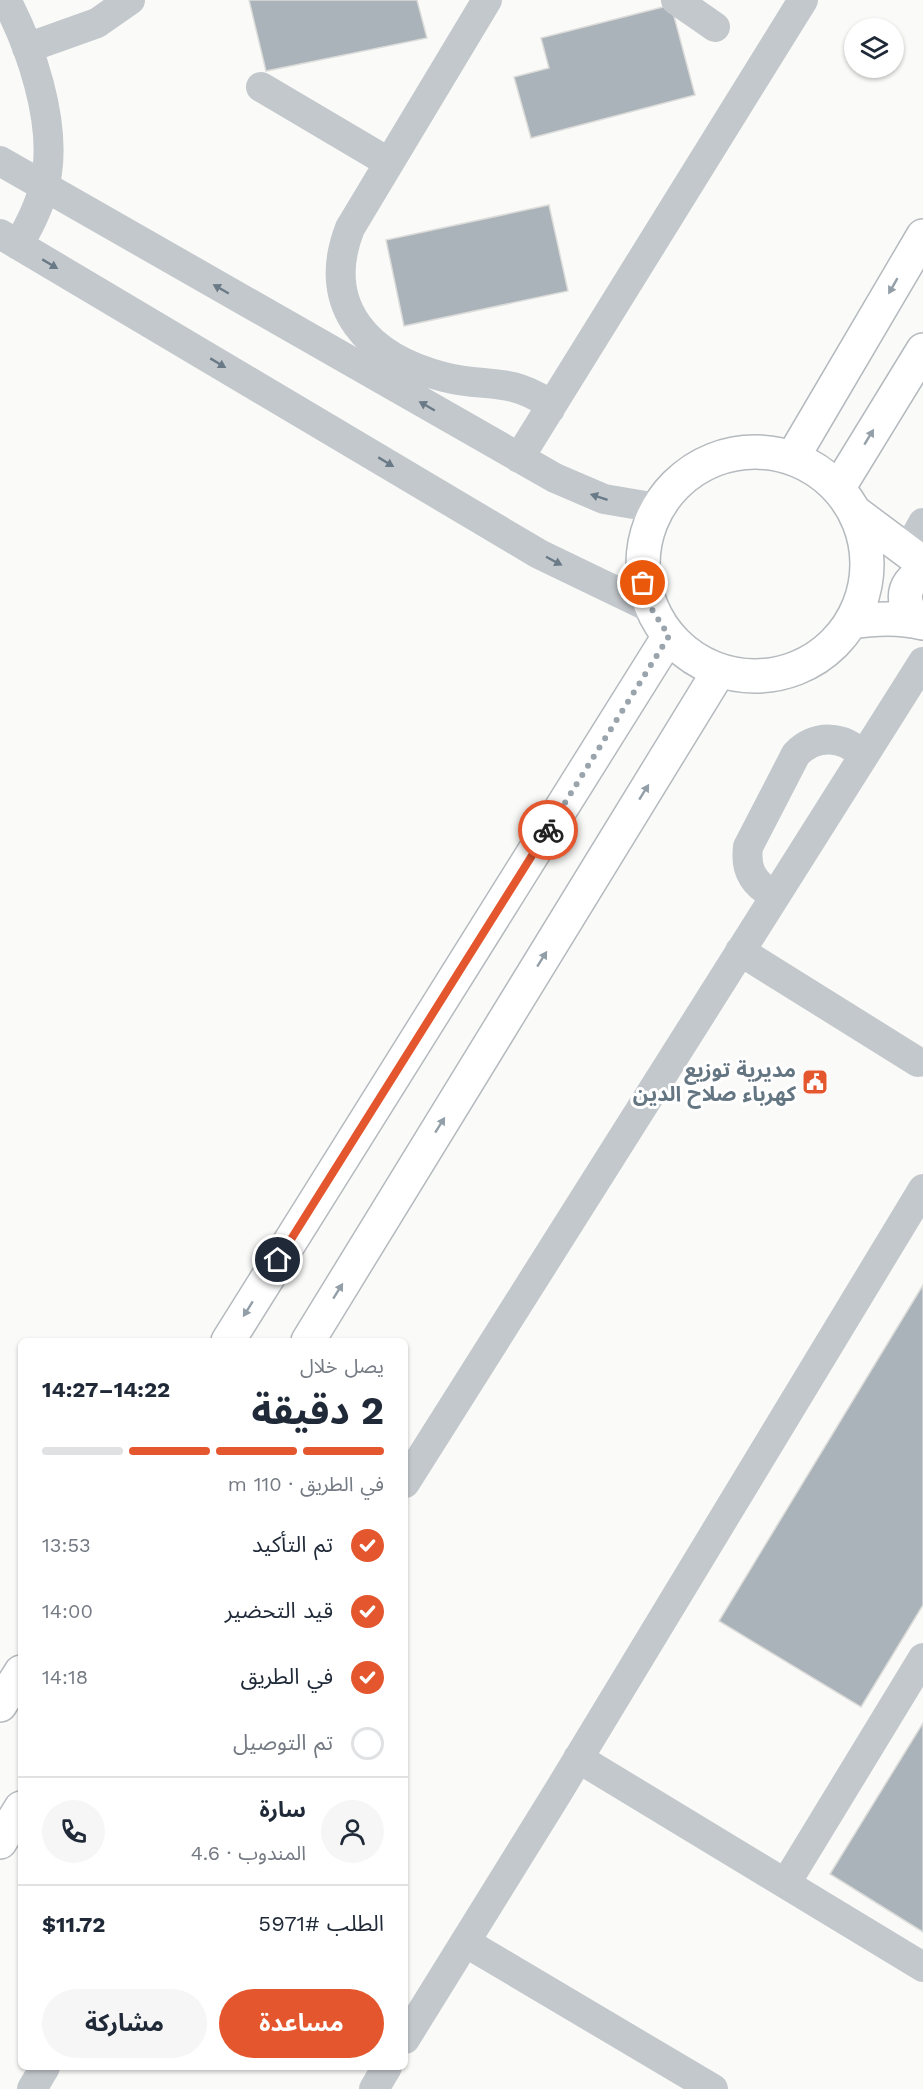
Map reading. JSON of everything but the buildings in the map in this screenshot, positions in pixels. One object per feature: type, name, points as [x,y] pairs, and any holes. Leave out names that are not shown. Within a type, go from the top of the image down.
[{"type":"main road","points":[[793,457],[923,236]]},
{"type":"main road","points":[[847,500],[923,350]]},
{"type":"main road","points":[[847,500],[866,540],[868,568],[864,597],[852,622],[833,646],[808,664],[749,677],[719,670],[692,657],[669,636],[651,608],[643,583],[642,557],[646,531],[657,508],[681,480],[695,468],[720,456],[747,451],[793,457],[825,475],[847,500],[917,563],[904,594],[905,606],[911,616],[921,623]]},
{"type":"main road","points":[[852,622],[874,618],[921,623]]},
{"type":"main road","points":[[230,1338],[669,636]]},
{"type":"main road","points":[[310,1338],[719,670]]},
{"type":"main road","points":[[0,1705],[18,1677]]},
{"type":"main road","points":[[0,1842],[18,1813]]},
{"type":"street","points":[[6,0],[27,48],[45,117],[49,160],[38,208],[9,239],[539,554],[594,583],[651,608]]},
{"type":"street","points":[[27,48],[97,23],[130,0]]},
{"type":"street","points":[[486,0],[360,209],[342,249],[339,271],[342,293],[355,323],[378,347],[422,371],[446,378],[515,386],[533,393],[548,403],[550,409]]},
{"type":"street","points":[[676,0],[715,27]]},
{"type":"street","points":[[519,458],[803,0]]},
{"type":"street","points":[[261,87],[388,162]]},
{"type":"street","points":[[0,161],[44,189],[579,490],[631,505],[657,508]]},
{"type":"street","points":[[917,563],[923,523]]},
{"type":"street","points":[[408,1479],[923,662]]},
{"type":"street","points":[[775,895],[758,884],[752,876],[747,856],[748,847],[796,754],[804,747],[824,739],[846,742],[863,756]]},
{"type":"street","points":[[740,951],[918,1062]]},
{"type":"street","points":[[408,2034],[923,1189]]},
{"type":"street","points":[[786,1883],[923,1658]]},
{"type":"street","points":[[578,1758],[923,1967]]},
{"type":"street","points":[[465,1942],[713,2089]]},
{"type":"street","points":[[32,2089],[43,2070]]},
{"type":"street","points":[[374,2089],[385,2070]]},
{"type":"way so far","points":[[548,830],[669,636],[651,608],[643,583]]},
{"type":"place","name":"مديرية توزيع كهرباء صلاح الدين","points":[[815,1082]]},
{"type":"route","points":[[278,1260],[548,830]]}]
